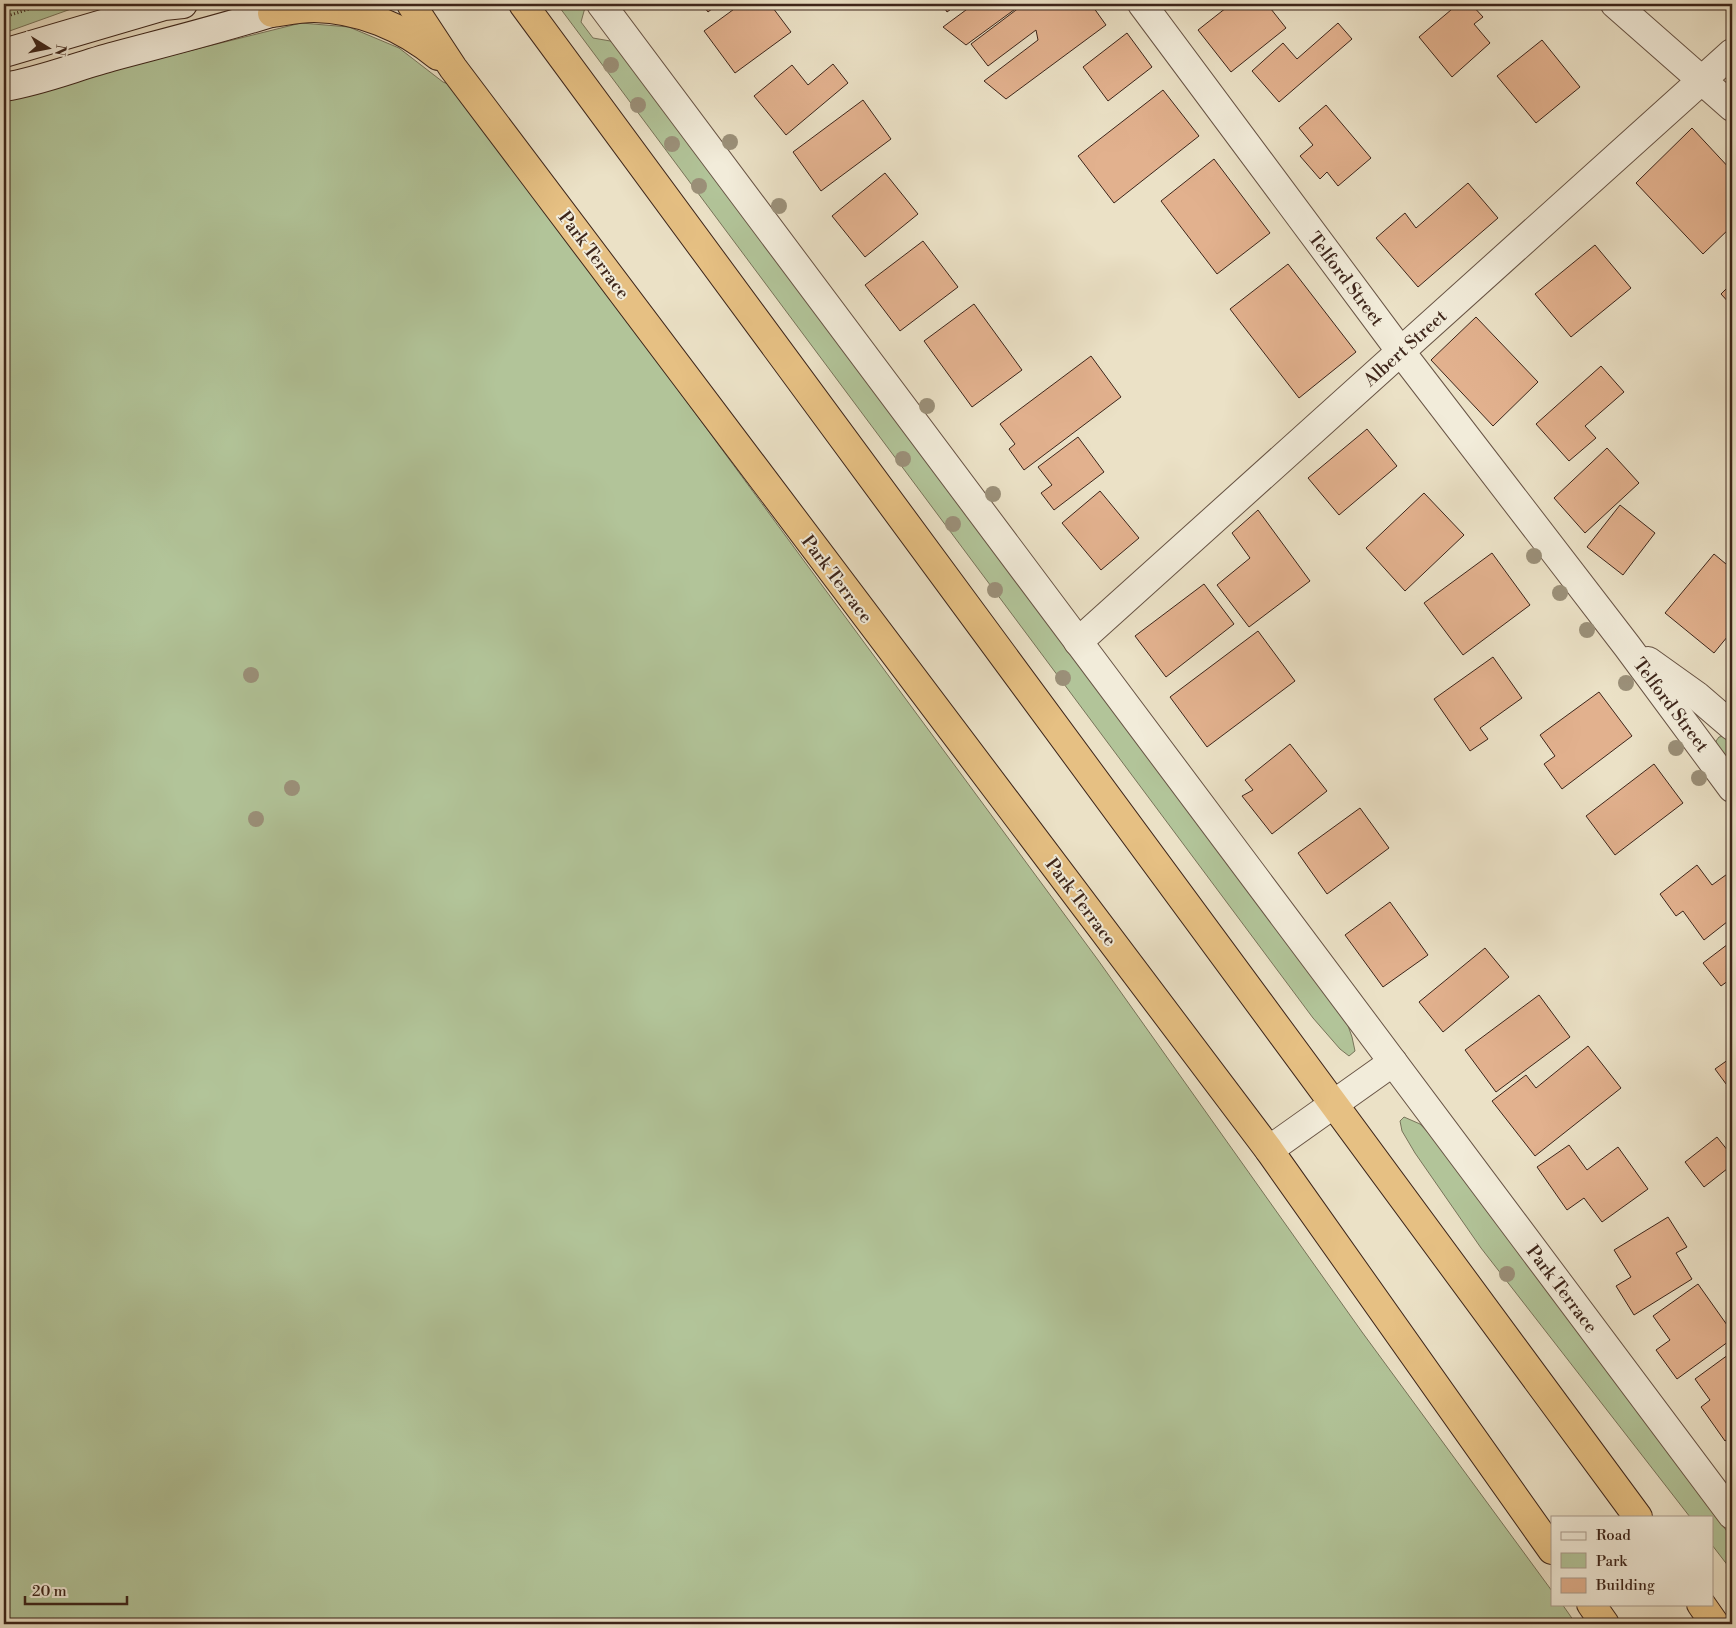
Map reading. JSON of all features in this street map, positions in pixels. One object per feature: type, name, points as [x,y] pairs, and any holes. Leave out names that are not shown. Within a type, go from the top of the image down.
[{"type":"highway","name":"Park Terrace","points":[[411,4],[453,68],[1269,1150],[1551,1549]]},
{"type":"highway","points":[[523,4],[1637,1516]]},
{"type":"highway","points":[[272,13],[313,8],[348,12],[378,20],[422,42],[453,68]]},
{"type":"highway","points":[[1592,1606],[1605,1624]]},
{"type":"highway","points":[[1702,1606],[1715,1624]]},
{"type":"street","points":[[4,87],[25,83],[113,56],[180,40],[299,4]]},
{"type":"street","name":"Park Terrace","points":[[601,4],[1732,1515]]},
{"type":"street","name":"Telford Street","points":[[1142,4],[1401,352],[1627,646],[1732,788]]},
{"type":"street","points":[[1614,4],[1732,107]]},
{"type":"street","points":[[4,53],[172,5]]},
{"type":"street","name":"Albert Street","points":[[1078,642],[1732,53]]},
{"type":"street","name":"Telford Street","points":[[1627,646],[1697,696],[1732,726]]},
{"type":"street","points":[[1269,1150],[1393,1062]]},
{"type":"path","points":[[4,17],[45,4]]},
{"type":"green space","points":[[4,4],[85,4],[4,33]]},
{"type":"green space","points":[[557,4],[586,4],[581,22],[593,38],[616,42],[1346,1020],[1355,1051],[1349,1056],[1340,1049],[1313,1018]]},
{"type":"green space","points":[[301,23],[349,27],[399,48],[443,82],[455,87],[1098,960],[1362,1332],[1551,1590],[1551,1606],[1563,1606],[1576,1624],[4,1624],[4,97]]},
{"type":"green space","points":[[1724,736],[1732,741],[1732,768],[1718,749],[1716,741],[1719,737]]},
{"type":"green space","points":[[1404,1117],[1420,1124],[1436,1141],[1732,1538],[1732,1571],[1714,1548],[1714,1516],[1689,1516],[1481,1248],[1415,1153],[1402,1131],[1400,1121]]},
{"type":"building","points":[[702,4],[718,4],[708,12]]},
{"type":"building","points":[[741,4],[770,4],[791,32],[735,73],[704,31]]},
{"type":"building","points":[[942,4],[958,4],[947,12]]},
{"type":"building","points":[[974,4],[1022,4],[966,45],[943,27]]},
{"type":"building","points":[[1024,4],[1091,4],[1106,25],[1006,99],[984,81],[1038,40],[1036,30],[988,66],[971,44]]},
{"type":"building","points":[[1231,4],[1267,4],[1286,28],[1231,72],[1198,30]]},
{"type":"building","points":[[1458,4],[1471,4],[1483,17],[1474,24],[1490,43],[1452,77],[1419,37]]},
{"type":"building","points":[[1338,23],[1352,39],[1279,102],[1252,71],[1283,43],[1297,59]]},
{"type":"building","points":[[1127,33],[1152,67],[1108,101],[1083,67]]},
{"type":"building","points":[[1542,40],[1580,87],[1536,123],[1497,76]]},
{"type":"building","points":[[833,64],[848,83],[786,135],[754,96],[792,65],[808,85]]},
{"type":"building","points":[[1163,90],[1199,136],[1114,203],[1078,156]]},
{"type":"building","points":[[863,100],[891,139],[821,191],[793,152]]},
{"type":"building","points":[[1326,105],[1371,158],[1338,186],[1327,172],[1320,179],[1300,156],[1313,145],[1299,128]]},
{"type":"building","points":[[1692,128],[1732,171],[1732,226],[1703,254],[1636,183]]},
{"type":"building","points":[[1214,159],[1270,233],[1217,274],[1161,201]]},
{"type":"building","points":[[885,173],[918,214],[865,257],[832,216]]},
{"type":"building","points":[[1468,183],[1498,218],[1418,287],[1376,238],[1405,213],[1416,228]]},
{"type":"building","points":[[923,241],[958,287],[900,331],[865,285]]},
{"type":"building","points":[[1595,245],[1631,288],[1571,337],[1535,294]]},
{"type":"building","points":[[1288,264],[1356,352],[1299,398],[1230,309]]},
{"type":"building","points":[[1732,283],[1732,306],[1721,294]]},
{"type":"building","points":[[974,304],[1022,370],[972,407],[924,341]]},
{"type":"building","points":[[1476,317],[1538,382],[1493,426],[1431,360]]},
{"type":"building","points":[[1091,356],[1121,397],[1024,470],[1009,449],[1015,444],[1000,424]]},
{"type":"building","points":[[1601,366],[1624,392],[1585,426],[1596,438],[1569,461],[1536,424]]},
{"type":"building","points":[[1367,429],[1397,466],[1339,515],[1308,478]]},
{"type":"building","points":[[1078,437],[1104,472],[1054,510],[1041,493],[1052,485],[1038,467]]},
{"type":"building","points":[[1607,448],[1639,483],[1585,533],[1554,498]]},
{"type":"building","points":[[1100,491],[1139,538],[1101,570],[1062,523]]},
{"type":"building","points":[[1424,493],[1464,535],[1405,591],[1366,548]]},
{"type":"building","points":[[1620,505],[1655,533],[1623,575],[1587,547]]},
{"type":"building","points":[[1258,510],[1310,581],[1249,627],[1217,585],[1250,558],[1232,533]]},
{"type":"building","points":[[1492,553],[1530,605],[1463,655],[1424,603]]},
{"type":"building","points":[[1714,554],[1732,569],[1732,631],[1714,653],[1665,613]]},
{"type":"building","points":[[1204,584],[1234,624],[1166,677],[1135,636]]},
{"type":"building","points":[[1258,631],[1295,681],[1207,747],[1170,697]]},
{"type":"building","points":[[1493,657],[1522,698],[1480,728],[1488,739],[1470,751],[1434,699]]},
{"type":"building","points":[[1599,692],[1632,736],[1562,789],[1544,764],[1555,756],[1540,735]]},
{"type":"building","points":[[1290,744],[1327,791],[1272,834],[1242,796],[1253,790],[1245,780]]},
{"type":"building","points":[[1654,764],[1683,803],[1615,855],[1586,816]]},
{"type":"building","points":[[1360,808],[1389,848],[1327,894],[1298,853]]},
{"type":"building","points":[[1697,865],[1712,885],[1730,872],[1732,874],[1732,918],[1704,940],[1683,911],[1676,916],[1660,894]]},
{"type":"building","points":[[1390,902],[1428,955],[1383,987],[1345,935]]},
{"type":"building","points":[[1732,941],[1732,978],[1721,986],[1703,963]]},
{"type":"building","points":[[1485,948],[1509,977],[1443,1032],[1419,1002]]},
{"type":"building","points":[[1539,995],[1570,1037],[1496,1092],[1465,1050]]},
{"type":"building","points":[[1588,1046],[1621,1088],[1535,1156],[1492,1101],[1526,1075],[1536,1088]]},
{"type":"building","points":[[1732,1057],[1732,1092],[1715,1069]]},
{"type":"building","points":[[1717,1137],[1732,1156],[1732,1165],[1704,1187],[1685,1162]]},
{"type":"building","points":[[1569,1145],[1587,1170],[1618,1147],[1648,1189],[1602,1222],[1584,1198],[1567,1210],[1537,1167]]},
{"type":"building","points":[[1668,1217],[1687,1247],[1676,1253],[1692,1279],[1634,1315],[1616,1286],[1631,1277],[1614,1250]]},
{"type":"building","points":[[1698,1284],[1732,1332],[1732,1339],[1677,1379],[1656,1350],[1670,1340],[1653,1316]]},
{"type":"building","points":[[1732,1352],[1732,1436],[1725,1441],[1701,1407],[1710,1400],[1695,1379]]}]
